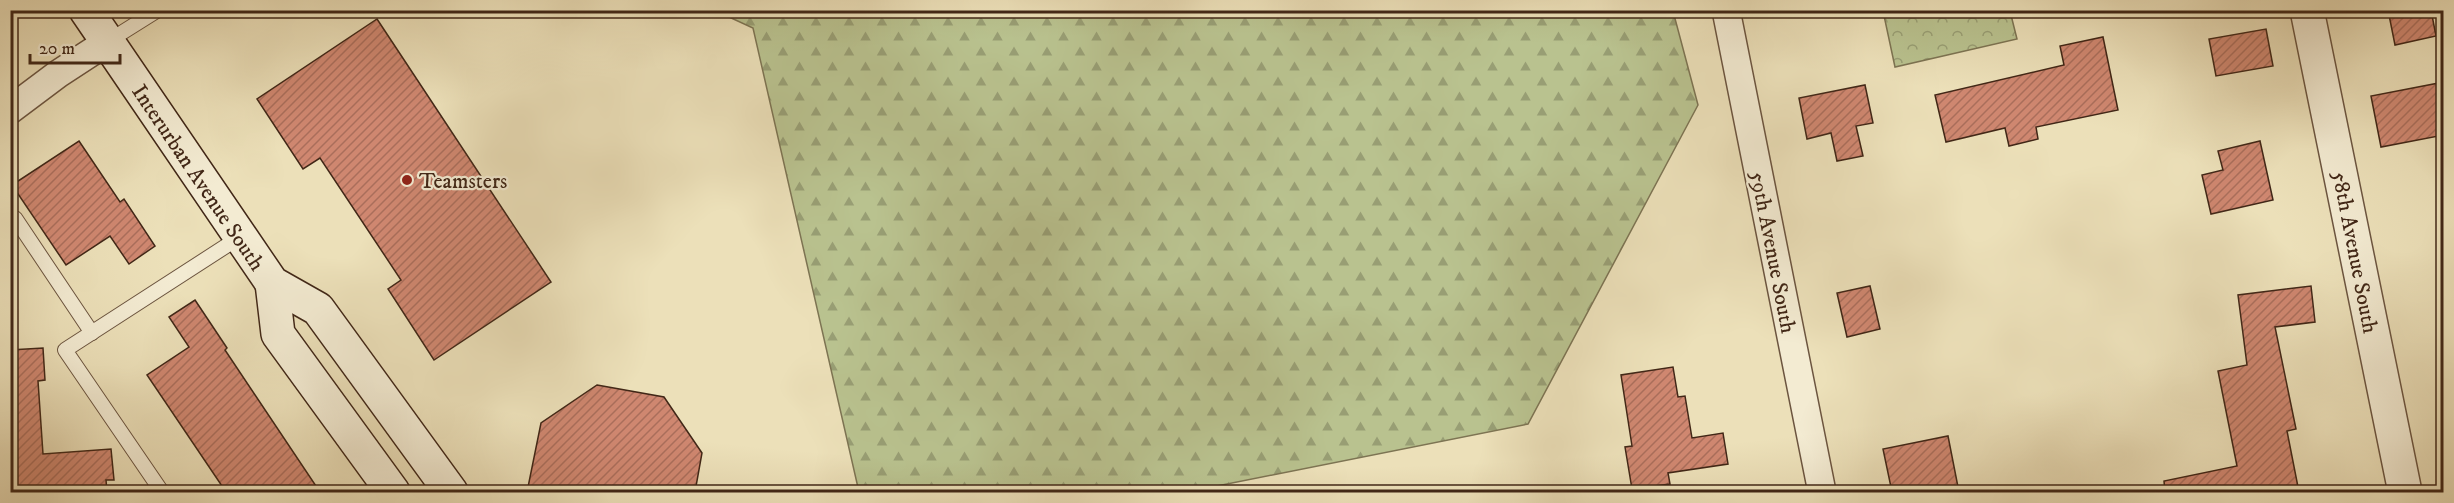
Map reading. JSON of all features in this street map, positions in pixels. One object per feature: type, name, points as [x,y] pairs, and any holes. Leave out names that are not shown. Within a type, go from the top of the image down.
[{"type":"main road","name":"Interurban Avenue South","points":[[86,10],[272,284],[318,309],[451,492]]},
{"type":"main road","name":"58th Avenue South","points":[[2307,10],[2405,492]]},
{"type":"main road","name":"Interurban Avenue South","points":[[272,284],[278,334],[393,492]]},
{"type":"street","name":"59th Avenue South","points":[[1726,10],[1822,492]]},
{"type":"street","points":[[10,110],[58,74],[107,42]]},
{"type":"lane","points":[[107,42],[158,10]]},
{"type":"lane","points":[[15,218],[92,333]]},
{"type":"lane","points":[[162,492],[65,350],[240,237]]},
{"type":"green space","points":[[716,11],[1673,11],[1698,105],[1528,424],[1187,492],[859,492],[753,28]]},
{"type":"green space","points":[[1883,11],[2010,11],[2017,39],[1895,67]]},
{"type":"building","points":[[2388,10],[2431,10],[2436,36],[2395,45]]},
{"type":"building","points":[[377,19],[551,282],[434,360],[388,289],[401,280],[320,158],[303,169],[257,99]]},
{"type":"building","points":[[2266,29],[2273,66],[2216,76],[2209,39]]},
{"type":"building","points":[[2103,37],[2118,110],[2036,127],[2038,139],[2009,146],[2005,128],[1946,142],[1935,95],[2064,65],[2060,46]]},
{"type":"building","points":[[2444,82],[2444,135],[2381,147],[2371,96]]},
{"type":"building","points":[[1865,85],[1873,123],[1856,126],[1863,156],[1837,161],[1831,133],[1807,139],[1799,98]]},
{"type":"building","points":[[79,141],[120,202],[124,199],[155,246],[129,264],[110,236],[66,265],[12,185]]},
{"type":"building","points":[[2260,141],[2273,200],[2211,214],[2202,175],[2223,170],[2218,151]]},
{"type":"building","points":[[1870,286],[1880,329],[1847,337],[1837,293]]},
{"type":"building","points":[[2311,286],[2315,322],[2275,327],[2296,429],[2287,431],[2299,492],[2165,492],[2164,481],[2237,466],[2218,371],[2247,365],[2238,295]]},
{"type":"building","points":[[195,300],[227,348],[225,350],[320,492],[226,492],[147,375],[189,347],[169,317]]},
{"type":"building","points":[[43,348],[45,380],[38,381],[43,454],[111,449],[114,480],[106,480],[107,492],[10,492],[10,350]]},
{"type":"building","points":[[1673,367],[1678,397],[1685,396],[1692,438],[1723,433],[1728,464],[1668,473],[1670,484],[1632,489],[1625,447],[1632,446],[1621,375]]},
{"type":"building","points":[[597,385],[664,397],[702,453],[695,492],[527,492],[541,423]]},
{"type":"building","points":[[1948,436],[1958,487],[1933,492],[1892,492],[1883,449]]},
{"type":"place","name":"Teamsters","points":[[407,180]]}]
